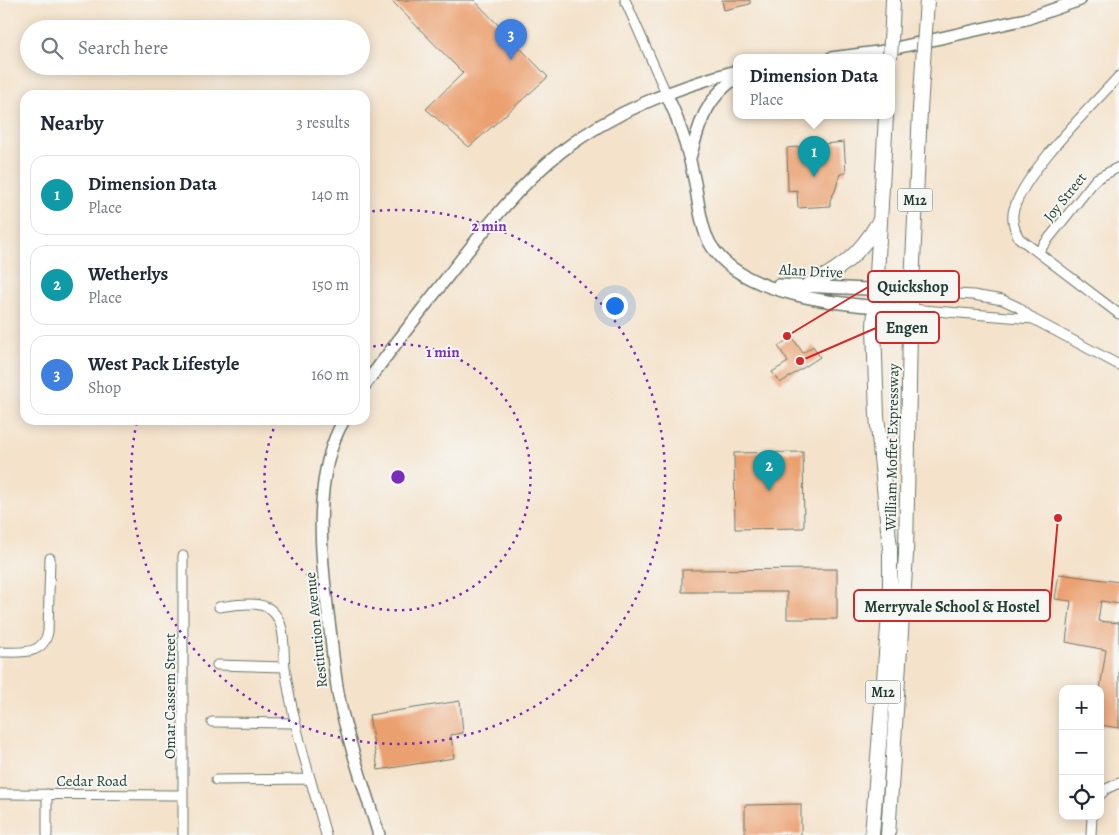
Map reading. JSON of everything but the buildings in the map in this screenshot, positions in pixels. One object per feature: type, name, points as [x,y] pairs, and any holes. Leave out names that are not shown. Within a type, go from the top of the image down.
[{"type":"main road","points":[[890,54],[893,0]]},
{"type":"main road","name":"William Moffet Expressway","points":[[888,835],[906,546],[911,309],[927,0]]},
{"type":"main road","name":"William Moffet Expressway","points":[[872,835],[888,637],[891,570],[877,416],[875,307],[886,119]]},
{"type":"main road","points":[[807,286],[827,276],[854,257],[864,246],[880,220]]},
{"type":"street","points":[[625,0],[666,93],[690,159],[701,217],[707,237],[715,251],[736,270],[764,284]]},
{"type":"street","points":[[862,54],[1026,19],[1080,0]]},
{"type":"street","points":[[370,378],[470,247],[535,174],[563,150],[628,110],[666,93],[733,72]]},
{"type":"street","points":[[1119,76],[1042,163],[1020,196],[1014,210],[1013,223],[1019,238],[1119,314]]},
{"type":"street","points":[[690,159],[704,112],[716,94],[733,80]]},
{"type":"street","name":"Joy Street","points":[[1038,252],[1096,179],[1119,167]]},
{"type":"street","name":"Alan Drive","points":[[764,284],[795,294],[875,307],[1033,319]]},
{"type":"street","name":"Alan Drive","points":[[764,284],[973,295],[1003,300],[1018,307],[1033,319],[1119,365]]},
{"type":"street","name":"Restitution Avenue","points":[[342,425],[332,450],[323,486],[321,510],[325,591],[341,706],[379,835]]},
{"type":"street","name":"Omar Cassem Street","points":[[183,556],[183,835]]},
{"type":"street","points":[[0,652],[34,650],[41,646],[47,638],[50,558]]},
{"type":"street","points":[[219,607],[260,605],[273,611],[283,636],[285,667],[294,723],[326,835]]},
{"type":"street","points":[[217,665],[285,667]]},
{"type":"street","points":[[212,722],[294,723]]},
{"type":"street","points":[[216,780],[310,779]]},
{"type":"street","points":[[1104,791],[1119,783]]},
{"type":"street","name":"Cedar Road","points":[[0,794],[183,795]]},
{"type":"street","points":[[47,794],[47,835]]},
{"type":"street","points":[[1091,835],[1092,820]]},
{"type":"place","name":"West Pack Lifestyle","points":[[511,60]]},
{"type":"place","name":"Dimension Data","points":[[814,177]]},
{"type":"place","name":"Quickshop","points":[[787,336]]},
{"type":"place","name":"Engen","points":[[800,361]]},
{"type":"place","name":"Wetherlys","points":[[769,491]]},
{"type":"place","name":"Merryvale School & Hostel","points":[[1058,518]]}]
